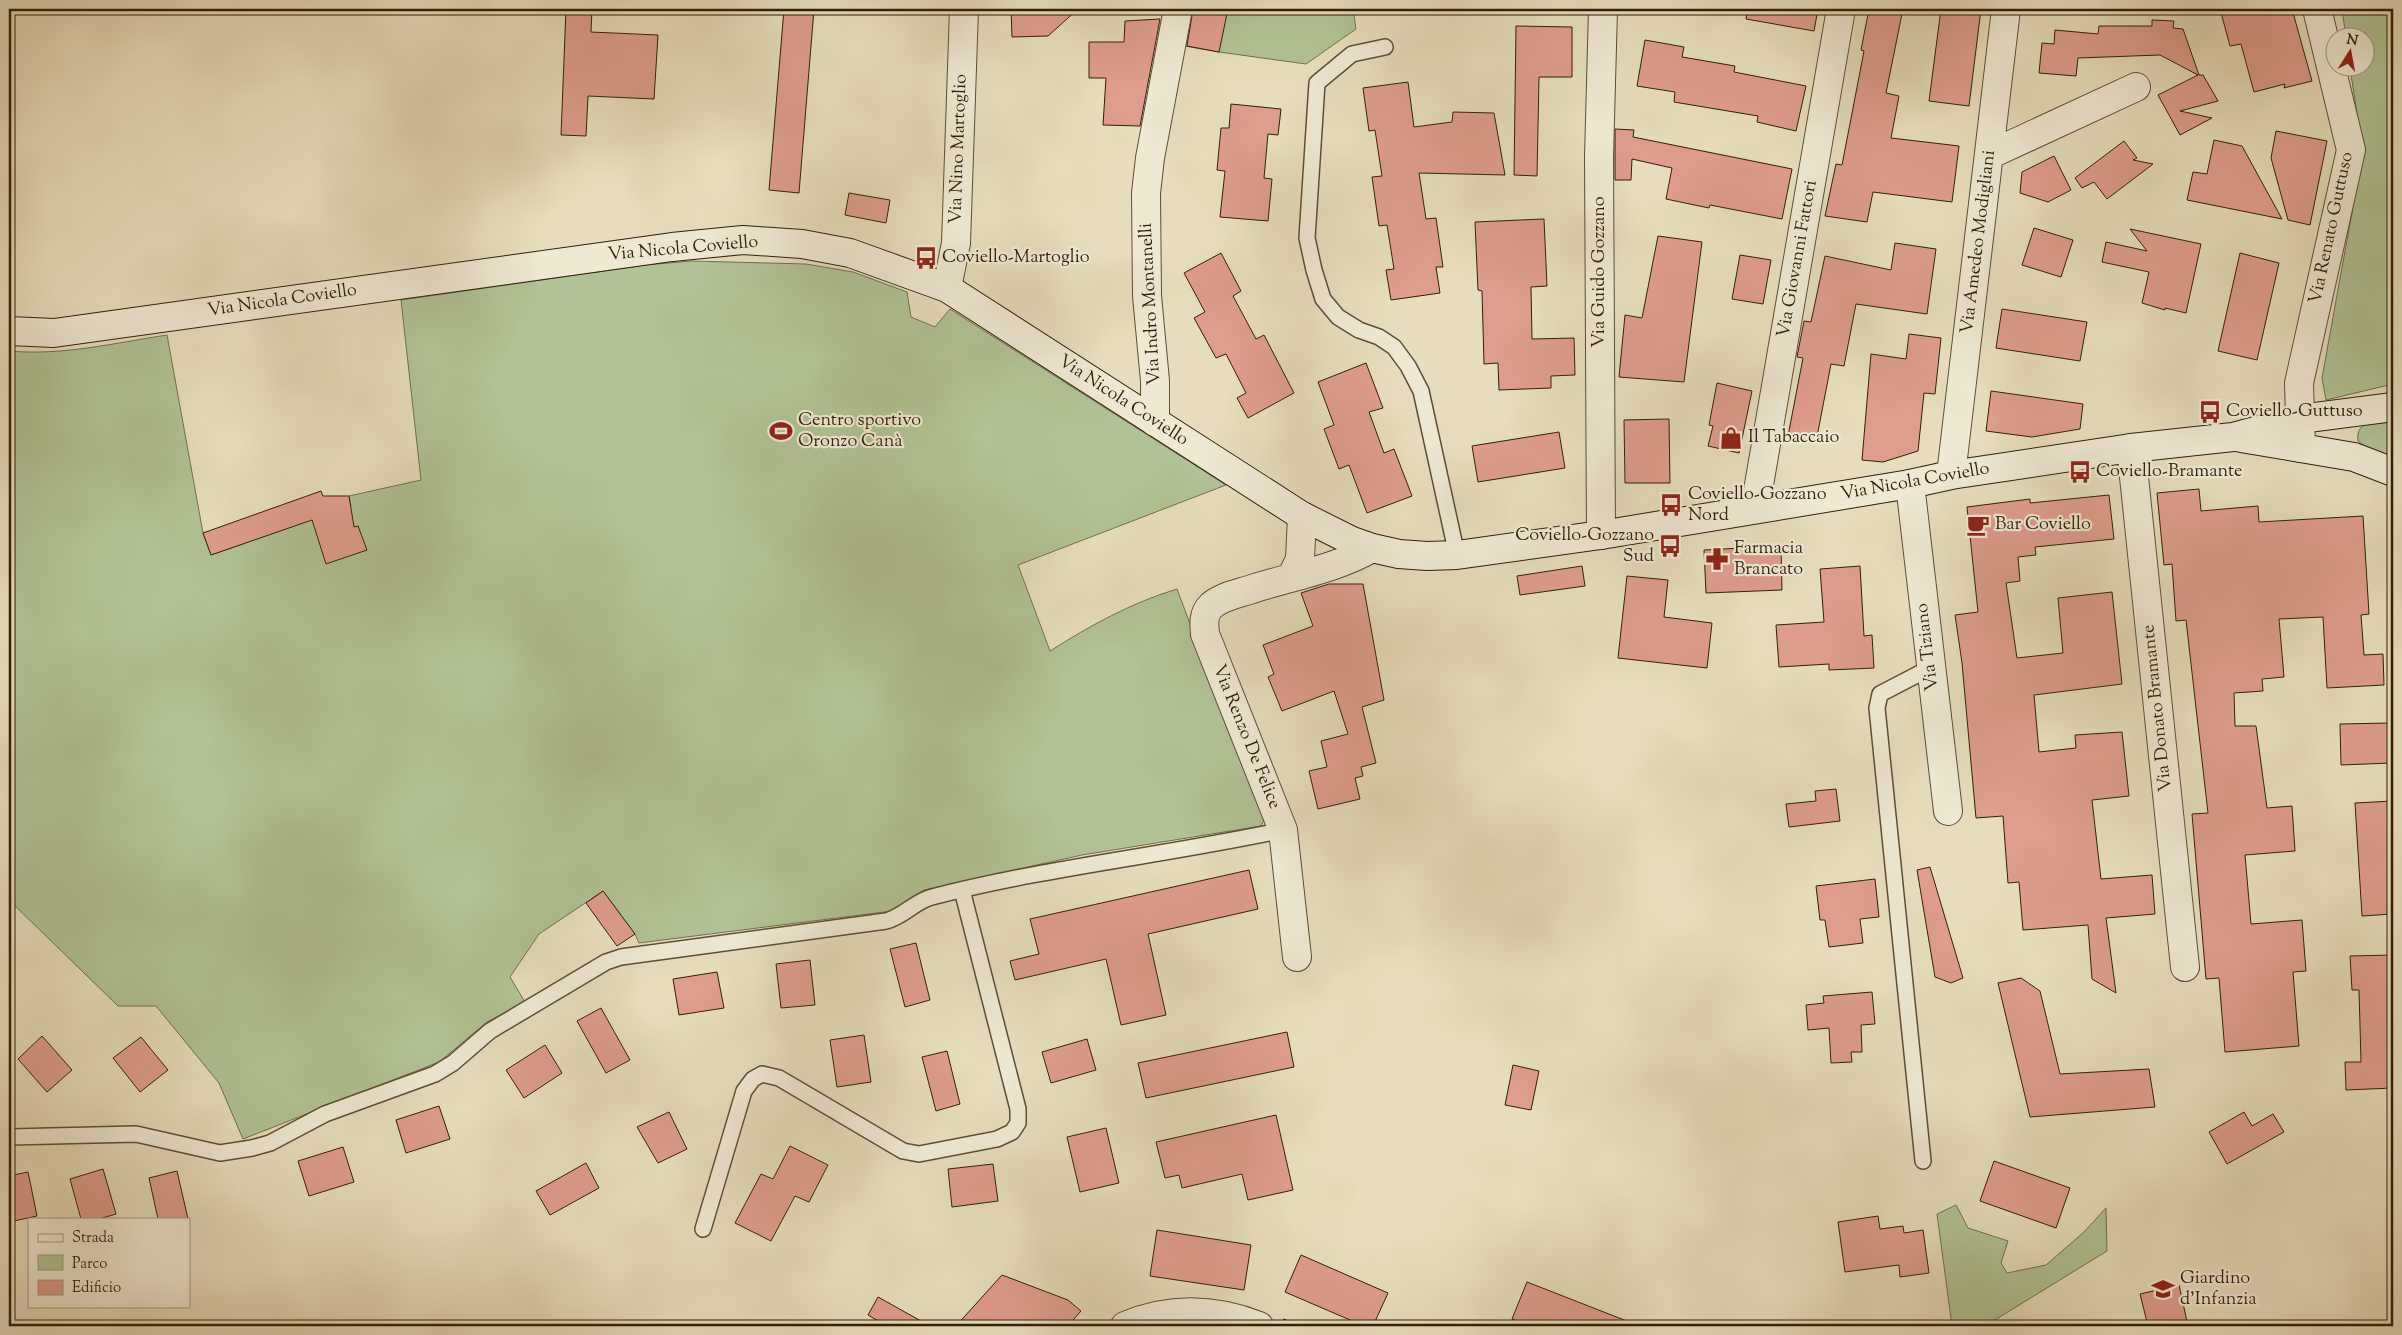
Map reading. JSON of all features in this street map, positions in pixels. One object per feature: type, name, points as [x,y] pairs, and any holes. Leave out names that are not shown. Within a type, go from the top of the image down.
[{"type":"street","name":"Via Nino Martoglio","points":[[947,288],[956,243],[964,9]]},
{"type":"street","name":"Via Indro Montanelli","points":[[1155,422],[1155,381],[1147,296],[1146,193],[1150,158],[1178,9]]},
{"type":"street","name":"Via Guido Gozzano","points":[[1601,535],[1599,157],[1603,9]]},
{"type":"street","name":"Via Giovanni Fattori","points":[[1755,508],[1841,9]]},
{"type":"street","name":"Via Amedeo Modigliani","points":[[1951,475],[2006,9]]},
{"type":"street","name":"Via Renato Guttuso","points":[[2301,448],[2299,383],[2351,150],[2317,9]]},
{"type":"street","points":[[1989,156],[2136,87]]},
{"type":"street","name":"Via Nicola Coviello","points":[[9,331],[54,334],[662,248],[743,240],[802,244],[850,253],[947,288],[1302,516],[1332,533],[1372,548],[1427,556],[1457,555],[1601,535],[1755,508],[1910,484],[1951,475],[2131,448],[2233,437]]},
{"type":"street","points":[[2233,437],[2300,419],[2393,407]]},
{"type":"street","points":[[2354,457],[2347,445],[2347,434],[2350,423],[2358,412]]},
{"type":"street","points":[[2233,437],[2354,457],[2393,472]]},
{"type":"street","name":"Via Donato Bramante","points":[[2131,448],[2185,967]]},
{"type":"street","name":"Via Tiziano","points":[[1910,484],[1948,811]]},
{"type":"street","points":[[1292,576],[1300,559],[1302,516]]},
{"type":"street","points":[[1292,576],[1350,561],[1372,548]]},
{"type":"street","name":"Via Renzo De Felice","points":[[1292,576],[1220,599],[1209,607],[1203,620],[1205,634],[1283,830],[1297,957]]},
{"type":"street","points":[[1125,1326],[1148,1316],[1186,1311],[1225,1315],[1260,1326]]},
{"type":"lane","points":[[1385,47],[1352,54],[1317,83],[1307,238],[1323,299],[1338,317],[1359,330],[1379,337],[1394,347],[1408,366],[1421,391],[1457,555]]},
{"type":"lane","points":[[1923,1161],[1876,708],[1880,694],[1930,668]]},
{"type":"lane","points":[[9,1137],[136,1134],[220,1152],[252,1148],[270,1143],[325,1114],[435,1074],[453,1062],[490,1031],[606,962],[636,953],[886,921],[901,916],[930,897],[1066,868],[1283,830]]},
{"type":"lane","points":[[703,1229],[744,1091],[753,1079],[762,1074],[779,1078],[903,1151],[919,1154],[997,1139],[1012,1132],[1018,1123],[1018,1109],[962,890]]},
{"type":"green space","points":[[1186,9],[1353,9],[1356,29],[1306,64],[1179,45]]},
{"type":"green space","points":[[2342,9],[2393,9],[2393,384],[2326,400],[2322,378],[2363,152],[2352,78],[2374,78],[2374,28],[2345,28]]},
{"type":"green space","points":[[691,261],[806,264],[853,272],[907,292],[911,317],[935,327],[950,309],[1226,485],[1018,565],[1050,651],[1112,616],[1144,601],[1177,589],[1266,816],[1261,826],[1082,855],[924,890],[892,911],[639,943],[635,934],[603,891],[539,934],[510,977],[525,1002],[487,1022],[439,1062],[243,1139],[219,1083],[156,1006],[118,1006],[9,900],[9,351],[48,352],[68,350],[167,335],[203,533],[211,555],[351,506],[349,496],[421,480],[401,300],[646,265]]},
{"type":"green space","points":[[2393,418],[2393,459],[2366,447],[2358,441],[2358,434],[2364,425],[2374,421]]},
{"type":"green space","points":[[1956,1205],[1968,1228],[2008,1241],[2001,1263],[2007,1273],[2046,1265],[2084,1232],[2106,1208],[2107,1251],[1985,1326],[1952,1326],[1937,1214]]},
{"type":"building","points":[[566,9],[592,9],[591,32],[658,35],[654,99],[588,96],[586,136],[561,135]]},
{"type":"building","points":[[784,9],[814,9],[799,193],[769,190]]},
{"type":"building","points":[[1011,9],[1078,9],[1048,36],[1012,37]]},
{"type":"building","points":[[1193,9],[1228,9],[1219,52],[1187,46]]},
{"type":"building","points":[[1747,9],[1818,9],[1814,31],[1746,19]]},
{"type":"building","points":[[1869,9],[1903,9],[1886,93],[1899,96],[1891,138],[1959,146],[1952,202],[1873,192],[1867,222],[1825,216],[1836,164],[1842,165],[1864,51],[1861,50]]},
{"type":"building","points":[[1941,9],[1981,9],[1969,106],[1929,101]]},
{"type":"building","points":[[2220,9],[2292,9],[2312,81],[2284,88],[2285,84],[2254,92],[2241,44],[2230,46]]},
{"type":"building","points":[[1160,19],[1140,126],[1103,125],[1106,78],[1089,78],[1089,42],[1124,42],[1125,21]]},
{"type":"building","points":[[2152,20],[2174,21],[2173,28],[2183,29],[2199,75],[2203,75],[2218,101],[2180,111],[2212,118],[2180,135],[2158,95],[2198,75],[2160,55],[2078,58],[2076,76],[2039,73],[2042,43],[2054,44],[2055,30],[2098,34],[2099,26],[2152,26]]},
{"type":"building","points":[[1516,26],[1572,27],[1572,77],[1539,77],[1537,176],[1514,175]]},
{"type":"building","points":[[1645,40],[1684,47],[1682,57],[1735,66],[1734,72],[1806,86],[1796,131],[1757,122],[1758,116],[1674,102],[1675,92],[1637,86]]},
{"type":"building","points":[[1408,82],[1414,127],[1452,122],[1453,112],[1494,113],[1505,175],[1419,173],[1426,219],[1436,218],[1443,267],[1436,267],[1440,293],[1391,300],[1386,270],[1394,269],[1387,225],[1379,226],[1372,177],[1382,176],[1375,130],[1369,131],[1363,88]]},
{"type":"building","points":[[1231,104],[1281,109],[1278,135],[1268,134],[1264,178],[1272,179],[1268,221],[1220,217],[1225,171],[1217,170],[1221,128],[1229,128]]},
{"type":"building","points":[[1615,129],[1634,130],[1633,137],[1792,169],[1782,219],[1710,205],[1709,208],[1666,199],[1672,168],[1632,159],[1631,180],[1615,180]]},
{"type":"building","points":[[2276,131],[2327,141],[2310,225],[2288,220],[2271,158]]},
{"type":"building","points":[[2214,140],[2242,146],[2282,219],[2187,200],[2193,172],[2207,174]]},
{"type":"building","points":[[2124,141],[2137,158],[2133,160],[2153,164],[2107,199],[2094,182],[2082,188],[2075,178]]},
{"type":"building","points":[[2054,156],[2071,190],[2048,202],[2020,193],[2022,172]]},
{"type":"building","points":[[849,193],[890,200],[886,223],[845,215]]},
{"type":"building","points":[[1544,219],[1547,286],[1531,287],[1532,339],[1574,338],[1575,375],[1551,376],[1551,388],[1499,390],[1498,363],[1484,364],[1482,291],[1478,290],[1475,222]]},
{"type":"building","points":[[2034,228],[2073,240],[2061,277],[2022,265]]},
{"type":"building","points":[[2130,229],[2201,244],[2186,313],[2165,308],[2165,310],[2142,303],[2149,272],[2102,262],[2106,242],[2147,251]]},
{"type":"building","points":[[1658,236],[1702,242],[1684,382],[1619,377],[1625,315],[1642,318]]},
{"type":"building","points":[[1895,243],[1936,249],[1927,314],[1856,304],[1844,366],[1831,364],[1816,442],[1788,436],[1803,358],[1797,357],[1804,321],[1811,322],[1825,256],[1891,270]]},
{"type":"building","points":[[1221,253],[1241,291],[1233,296],[1256,339],[1264,335],[1294,393],[1248,418],[1237,398],[1246,393],[1226,354],[1216,358],[1194,318],[1205,312],[1184,273]]},
{"type":"building","points":[[2240,253],[2279,263],[2257,360],[2218,351]]},
{"type":"building","points":[[1740,255],[1771,260],[1763,304],[1732,299]]},
{"type":"building","points":[[2002,309],[2087,322],[2080,361],[1996,348]]},
{"type":"building","points":[[1909,334],[1941,338],[1935,394],[1924,393],[1918,451],[1883,462],[1862,460],[1871,354],[1906,359]]},
{"type":"building","points":[[1366,363],[1383,408],[1369,412],[1384,453],[1394,449],[1412,496],[1367,513],[1349,465],[1339,469],[1324,429],[1334,425],[1318,382]]},
{"type":"building","points":[[1717,383],[1752,391],[1739,453],[1708,446],[1713,426],[1709,425]]},
{"type":"building","points":[[1991,391],[2083,404],[2080,429],[2032,437],[1986,431]]},
{"type":"building","points":[[1669,419],[1670,483],[1625,483],[1624,420]]},
{"type":"building","points":[[1559,432],[1565,468],[1478,482],[1472,446]]},
{"type":"building","points":[[2199,489],[2201,511],[2258,506],[2259,522],[2363,516],[2369,614],[2361,615],[2364,655],[2383,654],[2384,685],[2327,688],[2323,617],[2279,619],[2284,677],[2262,679],[2263,691],[2234,693],[2235,726],[2256,726],[2267,808],[2292,806],[2295,851],[2245,855],[2251,924],[2302,920],[2306,971],[2293,972],[2299,1046],[2225,1052],[2219,978],[2206,979],[2192,814],[2208,813],[2186,620],[2176,621],[2172,564],[2164,565],[2157,493]]},
{"type":"building","points":[[321,491],[323,496],[349,496],[354,527],[358,526],[367,550],[326,564],[312,520],[211,555],[203,533]]},
{"type":"building","points":[[2109,495],[2114,539],[2035,547],[2036,555],[2018,557],[2020,581],[2006,583],[2017,658],[2063,653],[2058,598],[2112,592],[2122,684],[2034,695],[2039,752],[2076,748],[2075,735],[2122,732],[2129,796],[2092,800],[2101,879],[2152,875],[2155,914],[2106,918],[2116,993],[2092,979],[2088,925],[2023,930],[2019,882],[2008,883],[2003,816],[1976,818],[1962,663],[1955,615],[1978,612],[1967,507],[2030,499],[2030,503]]},
{"type":"building","points":[[1781,546],[1782,590],[1706,593],[1704,550]]},
{"type":"building","points":[[1582,566],[1585,586],[1520,595],[1517,576]]},
{"type":"building","points":[[1860,566],[1864,636],[1872,635],[1874,668],[1829,670],[1829,664],[1779,667],[1776,625],[1824,622],[1820,569]]},
{"type":"building","points":[[1627,576],[1668,580],[1664,617],[1712,623],[1707,668],[1618,658]]},
{"type":"building","points":[[1329,584],[1363,584],[1384,700],[1362,707],[1376,763],[1361,767],[1363,776],[1355,778],[1360,799],[1318,809],[1309,771],[1327,767],[1321,741],[1348,734],[1334,691],[1282,711],[1268,677],[1274,674],[1263,645],[1313,626],[1301,593]]},
{"type":"building","points":[[2390,723],[2391,763],[2341,765],[2340,724]]},
{"type":"building","points":[[1836,789],[1840,821],[1789,827],[1786,804],[1816,801],[1815,791]]},
{"type":"building","points":[[2393,801],[2393,914],[2362,916],[2355,803]]},
{"type":"building","points":[[1930,867],[1963,978],[1951,983],[1935,977],[1917,870]]},
{"type":"building","points":[[1249,870],[1258,909],[1148,934],[1166,1015],[1121,1025],[1106,959],[1015,980],[1010,961],[1039,954],[1030,919]]},
{"type":"building","points":[[1875,879],[1879,917],[1860,919],[1863,943],[1829,947],[1825,920],[1820,920],[1816,886]]},
{"type":"building","points":[[603,891],[635,934],[617,946],[586,903]]},
{"type":"building","points":[[916,943],[930,1000],[905,1007],[890,949]]},
{"type":"building","points":[[2393,955],[2393,1088],[2346,1090],[2345,1062],[2361,1062],[2359,990],[2352,990],[2350,956]]},
{"type":"building","points":[[810,960],[815,1005],[781,1008],[776,964]]},
{"type":"building","points":[[717,972],[724,1008],[679,1015],[673,979]]},
{"type":"building","points":[[2021,978],[2040,991],[2060,1074],[2149,1069],[2155,1107],[2030,1117],[1998,983]]},
{"type":"building","points":[[1872,992],[1875,1024],[1861,1025],[1862,1052],[1851,1052],[1852,1062],[1831,1063],[1829,1028],[1808,1030],[1806,1005],[1824,1003],[1823,996]]},
{"type":"building","points":[[601,1008],[630,1060],[606,1073],[577,1021]]},
{"type":"building","points":[[1287,1032],[1294,1067],[1146,1098],[1138,1063]]},
{"type":"building","points":[[864,1035],[871,1082],[837,1087],[830,1040]]},
{"type":"building","points":[[42,1036],[72,1070],[47,1092],[18,1059]]},
{"type":"building","points":[[141,1037],[168,1070],[140,1092],[113,1058]]},
{"type":"building","points":[[1087,1039],[1096,1070],[1051,1083],[1042,1052]]},
{"type":"building","points":[[545,1045],[562,1073],[524,1098],[506,1070]]},
{"type":"building","points":[[947,1051],[960,1104],[936,1111],[922,1057]]},
{"type":"building","points":[[1513,1065],[1539,1071],[1531,1110],[1505,1105]]},
{"type":"building","points":[[439,1106],[450,1139],[406,1153],[396,1120]]},
{"type":"building","points":[[669,1112],[687,1149],[658,1163],[637,1127]]},
{"type":"building","points":[[2244,1112],[2252,1126],[2273,1114],[2284,1132],[2227,1164],[2209,1132]]},
{"type":"building","points":[[1276,1115],[1293,1190],[1248,1200],[1242,1174],[1182,1188],[1179,1175],[1165,1178],[1156,1142]]},
{"type":"building","points":[[1106,1128],[1119,1183],[1080,1192],[1067,1137]]},
{"type":"building","points":[[790,1146],[828,1165],[809,1202],[795,1196],[771,1241],[735,1223],[761,1174],[773,1179]]},
{"type":"building","points":[[343,1147],[354,1182],[309,1196],[298,1161]]},
{"type":"building","points":[[1994,1161],[2070,1188],[2056,1228],[1980,1201]]},
{"type":"building","points":[[586,1163],[599,1188],[550,1215],[536,1191]]},
{"type":"building","points":[[993,1164],[998,1201],[952,1207],[948,1169]]},
{"type":"building","points":[[103,1169],[116,1214],[102,1218],[81,1218],[70,1179]]},
{"type":"building","points":[[177,1171],[188,1218],[158,1218],[149,1178]]},
{"type":"building","points":[[28,1172],[37,1216],[9,1222],[9,1176]]},
{"type":"building","points":[[1878,1216],[1880,1229],[1903,1226],[1904,1233],[1923,1230],[1929,1273],[1900,1277],[1899,1265],[1845,1272],[1838,1222]]},
{"type":"building","points":[[1157,1230],[1251,1245],[1244,1290],[1150,1276]]},
{"type":"building","points":[[1301,1255],[1388,1293],[1373,1326],[1364,1326],[1285,1292]]},
{"type":"building","points":[[1002,1275],[1068,1300],[1081,1311],[1068,1326],[956,1326]]},
{"type":"building","points":[[1527,1282],[1637,1326],[1530,1326],[1512,1319]]},
{"type":"building","points":[[2179,1285],[2188,1326],[2148,1326],[2140,1294]]},
{"type":"building","points":[[878,1297],[930,1326],[887,1326],[868,1315]]},
{"type":"place","name":"Coviello-Martoglio","points":[[926,258]]},
{"type":"place","name":"Coviello-Guttuso","points":[[2210,412]]},
{"type":"place","name":"Centro sportivo Oronzo Canà","points":[[781,431]]},
{"type":"place","name":"Il Tabaccaio","points":[[1731,438]]},
{"type":"place","name":"Coviello-Bramante","points":[[2080,472]]},
{"type":"place","name":"Coviello-Gozzano Nord","points":[[1671,505]]},
{"type":"place","name":"Bar Coviello","points":[[1978,525]]},
{"type":"place","name":"Coviello-Gozzano Sud","points":[[1670,546]]},
{"type":"place","name":"Farmacia Brancato","points":[[1717,559]]},
{"type":"place","name":"Giardino d'Infanzia","points":[[2163,1289]]}]
